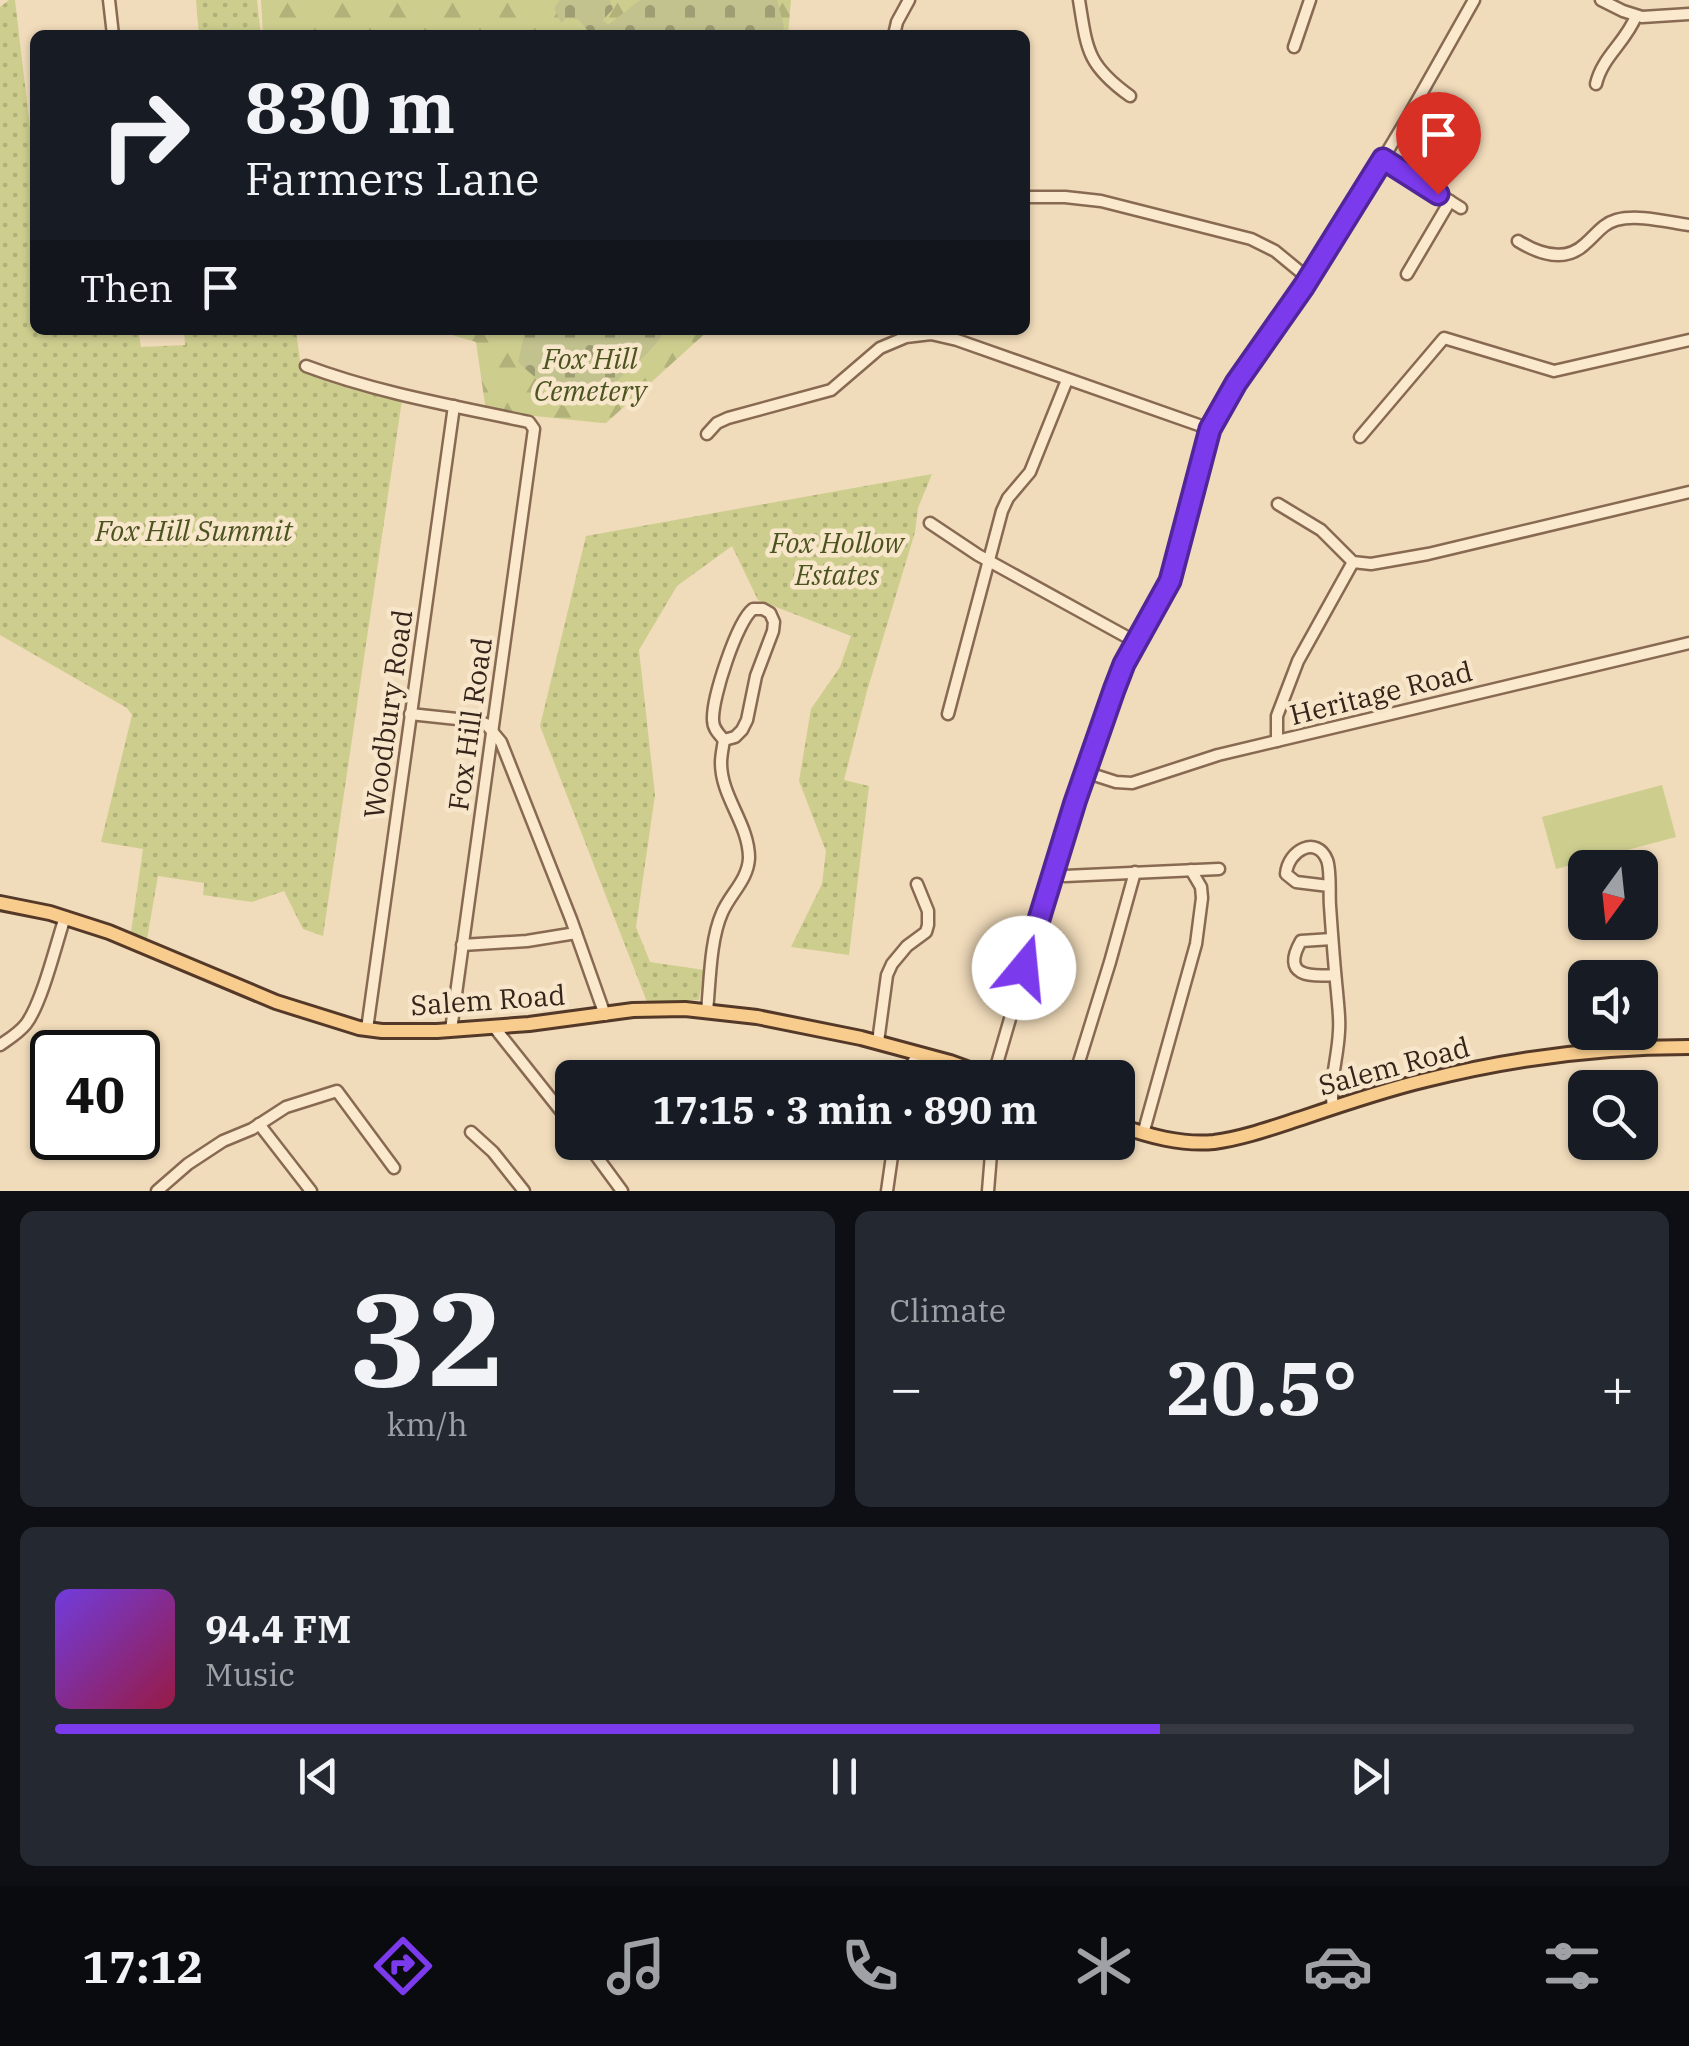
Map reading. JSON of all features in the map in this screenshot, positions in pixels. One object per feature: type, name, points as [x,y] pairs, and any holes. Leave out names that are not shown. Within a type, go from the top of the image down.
[{"type":"main road","name":"Salem Road","points":[[0,903],[65,917],[144,945],[276,1002],[348,1026],[451,1030],[661,1008],[784,1022],[940,1060]]},
{"type":"main road","name":"Salem Road","points":[[1135,1131],[1174,1141],[1214,1142],[1266,1130],[1424,1080],[1530,1058],[1607,1049],[1689,1047]]},
{"type":"street","points":[[109,0],[112,30]]},
{"type":"street","points":[[896,30],[909,0]]},
{"type":"street","points":[[1079,0],[1093,60],[1106,77],[1130,96]]},
{"type":"street","points":[[1294,47],[1310,0]]},
{"type":"street","points":[[998,1060],[1053,872],[1114,690],[1170,581],[1210,429],[1383,159],[1474,0]]},
{"type":"street","points":[[1601,0],[1636,16],[1689,14]]},
{"type":"street","points":[[1596,84],[1601,66],[1636,16]]},
{"type":"street","points":[[1383,159],[1461,208]]},
{"type":"street","points":[[1030,197],[1101,201],[1252,239],[1275,251],[1309,279]]},
{"type":"street","points":[[1407,274],[1450,201]]},
{"type":"street","points":[[1518,241],[1536,251],[1562,256],[1578,250],[1615,220],[1630,218],[1689,225]]},
{"type":"street","points":[[707,434],[728,418],[832,390],[880,348],[914,335]]},
{"type":"street","points":[[935,335],[1210,429]]},
{"type":"street","points":[[1360,438],[1444,338],[1554,370],[1689,340]]},
{"type":"street","points":[[306,366],[454,406]]},
{"type":"street","points":[[948,714],[1002,511],[1030,472],[1067,380]]},
{"type":"street","name":"Fox Hill Road","points":[[451,1030],[534,429],[529,422],[454,406]]},
{"type":"street","name":"Woodbury Road","points":[[367,1029],[454,406]]},
{"type":"street","points":[[1278,504],[1321,530],[1353,562],[1382,564],[1689,492]]},
{"type":"street","points":[[930,523],[988,560],[1136,642]]},
{"type":"street","points":[[1277,742],[1277,716],[1298,661],[1353,562]]},
{"type":"street","points":[[706,1011],[722,911],[743,879],[749,860],[744,830],[725,783],[721,763],[724,740],[715,730],[712,718],[724,667],[744,616],[762,608],[770,613],[773,631],[756,676],[747,720],[742,730],[724,740]]},
{"type":"street","name":"Heritage Road","points":[[1086,772],[1132,783],[1218,755],[1689,643]]},
{"type":"street","points":[[410,714],[486,724],[501,742],[605,1015]]},
{"type":"street","points":[[1328,886],[1296,882],[1286,874],[1287,864],[1296,851],[1319,850],[1326,860],[1340,1031],[1330,1089],[1333,1108]]},
{"type":"street","points":[[1053,872],[1064,876],[1219,869]]},
{"type":"street","points":[[1144,1134],[1196,944],[1202,898],[1201,887],[1191,870]]},
{"type":"street","points":[[1080,1060],[1135,872]]},
{"type":"street","points":[[878,1042],[887,975],[892,964],[926,932],[928,925],[928,911],[917,884]]},
{"type":"street","points":[[0,1044],[19,1031],[30,1017],[65,917]]},
{"type":"street","points":[[462,945],[527,941],[576,932]]},
{"type":"street","points":[[1332,939],[1301,941],[1295,960],[1299,970],[1309,976],[1335,975]]},
{"type":"street","points":[[494,1027],[555,1103]]},
{"type":"street","points":[[915,1060],[919,1053]]},
{"type":"street","points":[[157,1191],[204,1153],[286,1106],[337,1091],[394,1168]]},
{"type":"street","points":[[259,1124],[311,1191]]},
{"type":"street","points":[[472,1132],[524,1191]]},
{"type":"street","points":[[599,1160],[622,1191]]},
{"type":"street","points":[[887,1191],[891,1160]]},
{"type":"street","points":[[988,1191],[991,1160]]},
{"type":"green space","name":"Fox Hill Summit","points":[[15,0],[30,128],[30,335],[139,335],[141,347],[185,345],[184,335],[297,335],[301,368],[402,400],[323,936],[303,929],[284,891],[252,902],[203,895],[204,883],[158,876],[147,939],[131,932],[143,849],[101,842],[132,715],[127,708],[0,635],[0,7]]},
{"type":"green space","points":[[196,0],[257,0],[260,30],[199,30]]},
{"type":"green space","points":[[261,0],[791,0],[788,30],[263,30]]},
{"type":"green space","points":[[560,0],[610,0],[613,9],[603,20],[608,25],[640,0],[777,0],[784,26],[783,30],[587,30],[578,19],[566,18],[561,23],[554,8]]},
{"type":"green space","name":"Fox Hill Cemetery","points":[[452,335],[703,335],[606,423],[486,411],[476,342]]},
{"type":"green space","points":[[524,335],[662,335],[610,387],[591,395],[556,390],[518,362]]},
{"type":"green space","name":"Fox Hollow Estates","points":[[932,474],[918,508],[915,532],[844,780],[869,786],[849,955],[791,947],[822,884],[826,851],[799,781],[811,709],[840,667],[851,636],[758,600],[732,546],[677,586],[639,650],[655,795],[636,927],[650,962],[704,970],[699,1000],[647,1002],[540,726],[586,536]]},
{"type":"green space","points":[[1662,785],[1676,837],[1627,850],[1568,850],[1568,866],[1556,869],[1542,817]]},
{"type":"route","points":[[1024,968],[1114,690],[1175,567],[1207,439],[1222,405],[1304,286],[1383,159],[1438,194]]}]
